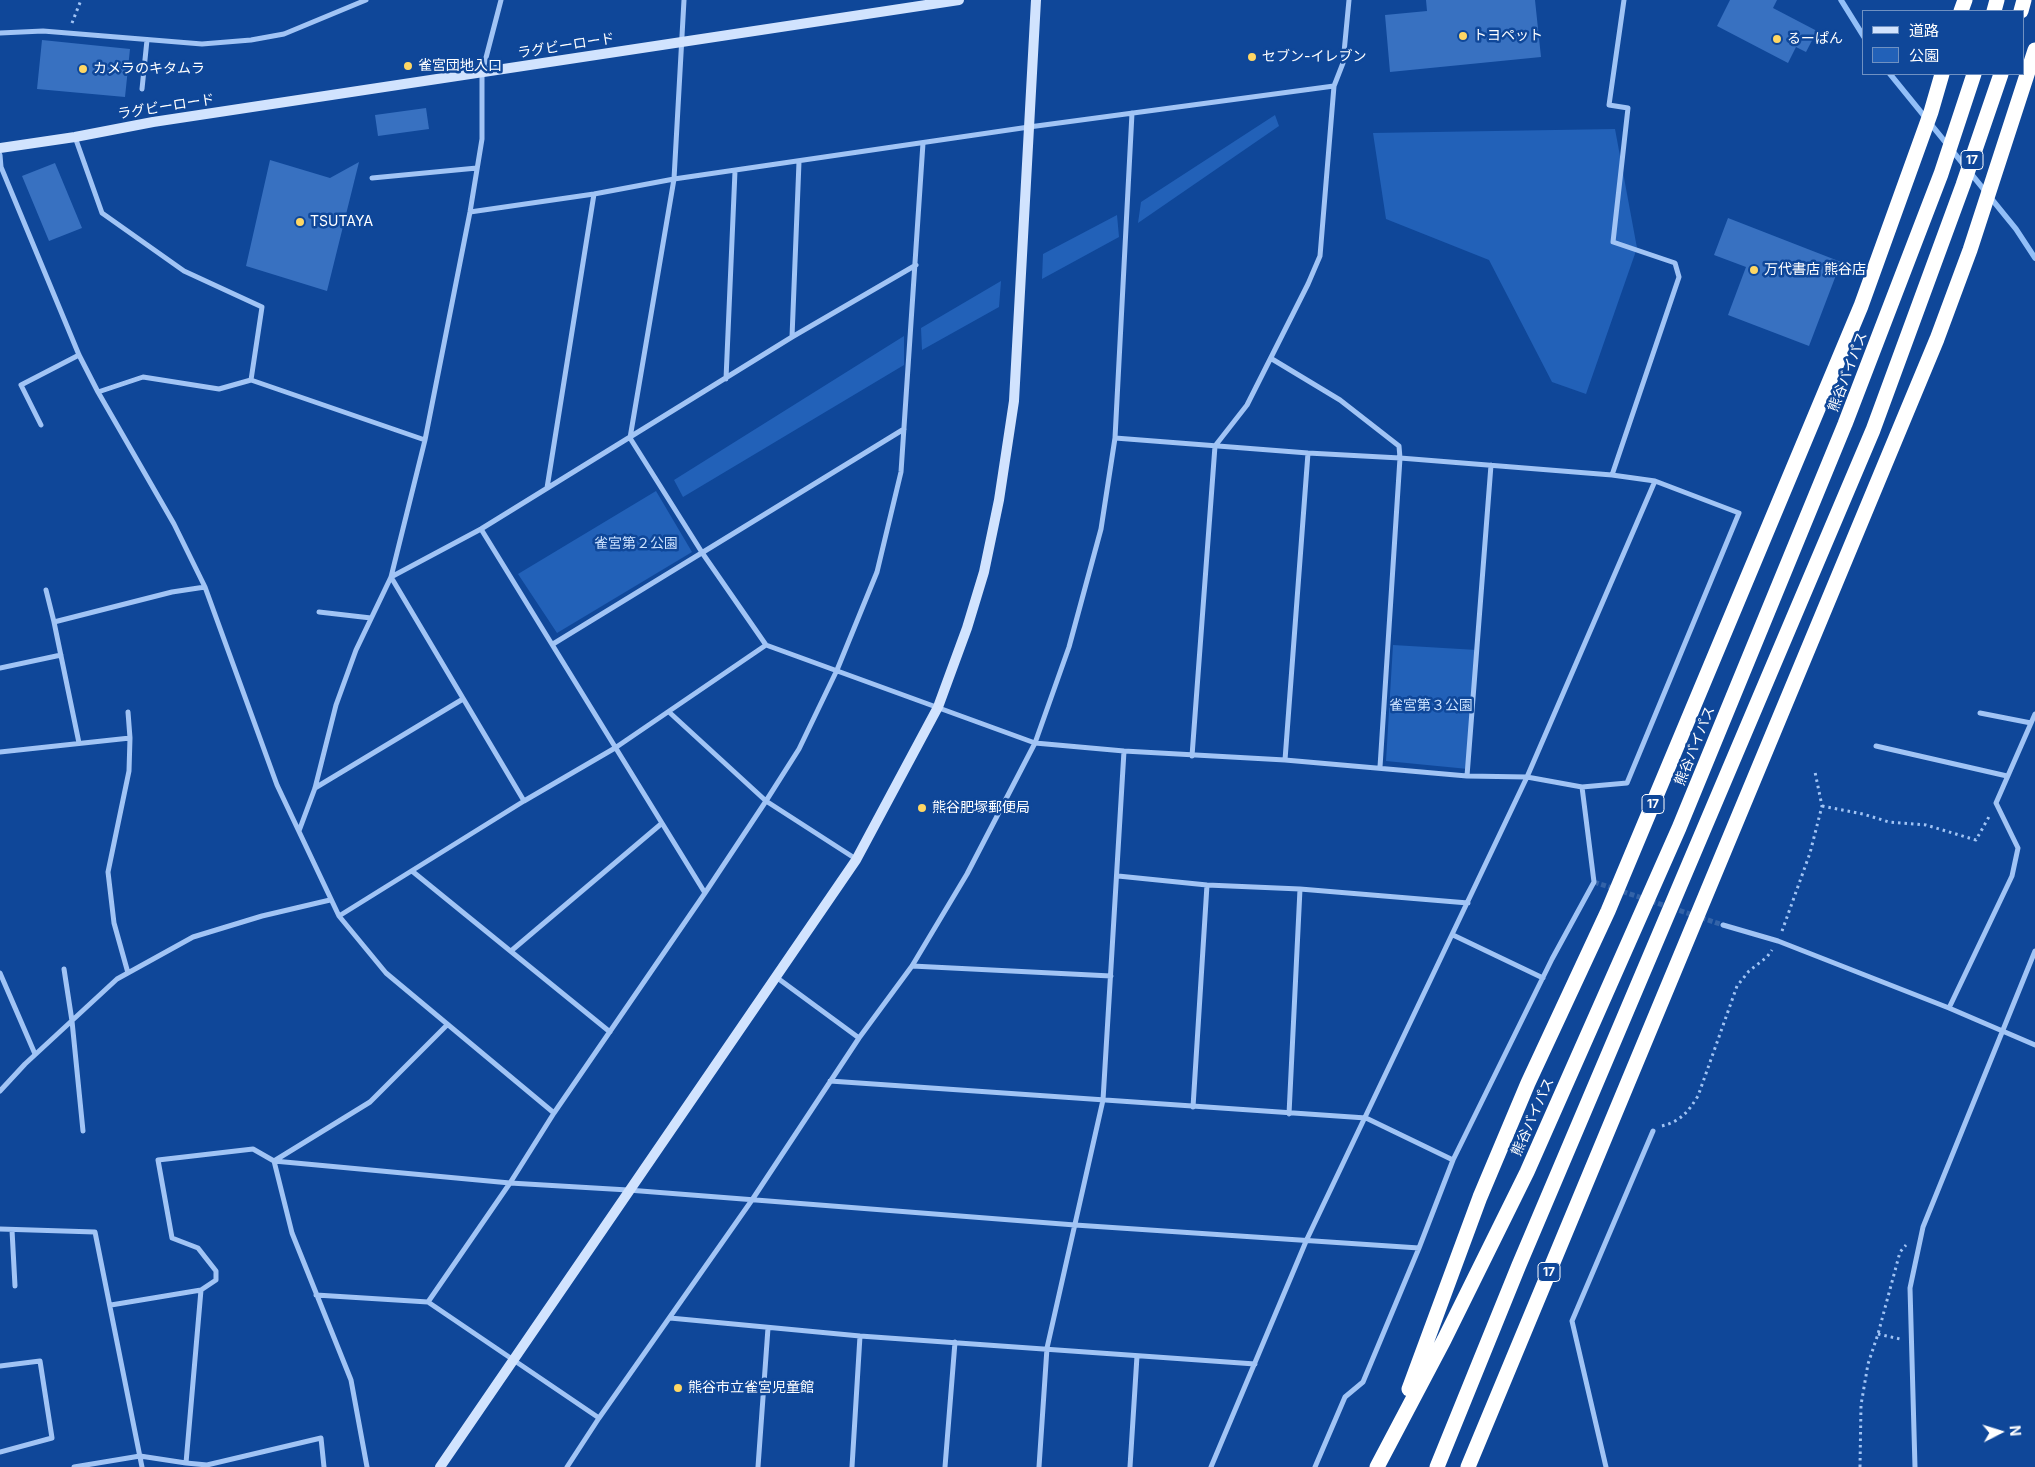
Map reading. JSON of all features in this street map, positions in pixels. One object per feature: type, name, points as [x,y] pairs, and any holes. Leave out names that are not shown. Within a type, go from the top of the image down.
[{"type":"highway","name":"17","points":[[1468,1467],[1938,339],[1970,250],[2035,50]]},
{"type":"highway","name":"17","points":[[1388,1444],[1484,1189],[1528,1083],[1608,911],[1861,306],[1931,112],[1942,75]]},
{"type":"highway","name":"熊谷バイパス","points":[[1377,1467],[1444,1340],[1527,1172],[1679,828],[1845,424],[1941,174],[1974,75]]},
{"type":"highway","name":"17","points":[[1437,1467],[1522,1256],[1873,430],[1942,245],[2001,75]]},
{"type":"street","points":[[0,32],[43,31],[202,44],[252,40],[284,34],[366,0]]},
{"type":"street","points":[[299,831],[315,788],[336,705],[356,650],[390,576],[425,440],[478,168],[482,139],[482,73],[501,0]]},
{"type":"street","points":[[684,0],[674,179],[630,438],[703,554],[766,645],[1035,742],[1124,752],[1285,760],[1467,776],[1527,777],[1582,787],[1627,783],[1739,513],[1655,481],[1612,475],[1115,438]]},
{"type":"street","name":"ラグビーロード","points":[[0,148],[75,137],[153,122],[959,0]]},
{"type":"street","points":[[440,1467],[628,1190],[856,860],[938,707],[967,628],[984,572],[999,500],[1014,401],[1036,0]]},
{"type":"street","points":[[1192,756],[1215,446],[1247,405],[1272,359],[1320,256],[1334,86],[1343,63],[1349,0]]},
{"type":"street","points":[[1612,475],[1679,277],[1675,263],[1614,242],[1628,108],[1608,104],[1624,0]]},
{"type":"street","points":[[142,89],[147,40]]},
{"type":"street","points":[[470,212],[923,142],[1334,86]]},
{"type":"street","points":[[567,1467],[599,1418],[752,1200],[830,1080],[912,966],[967,874],[1035,742],[1069,647],[1101,529],[1115,438],[1132,113]]},
{"type":"street","points":[[75,137],[102,212],[184,271],[262,307],[251,380]]},
{"type":"street","points":[[428,1302],[510,1184],[554,1113],[766,801],[799,749],[837,670],[876,572],[901,472],[923,142]]},
{"type":"street","points":[[0,155],[1,167],[79,355],[98,392],[174,524],[205,587],[277,785],[339,916],[386,973],[554,1113]]},
{"type":"street","points":[[792,336],[800,162]]},
{"type":"street","points":[[372,178],[478,168]]},
{"type":"street","points":[[726,379],[734,171]]},
{"type":"street","points":[[547,488],[594,194]]},
{"type":"street","points":[[390,576],[481,529],[726,379],[792,336],[916,265]]},
{"type":"street","points":[[42,425],[21,385],[79,355]]},
{"type":"street","points":[[1272,359],[1340,400],[1399,446],[1400,458],[1380,768]]},
{"type":"street","points":[[98,392],[143,377],[219,389],[251,380],[425,440]]},
{"type":"street","points":[[553,644],[703,554],[904,429]]},
{"type":"street","points":[[1285,760],[1308,453]]},
{"type":"street","points":[[1467,776],[1491,465]]},
{"type":"street","points":[[1212,1467],[1307,1239],[1527,777],[1655,481]]},
{"type":"street","points":[[481,529],[705,893]]},
{"type":"street","points":[[390,576],[524,801]]},
{"type":"street","points":[[54,622],[172,592],[205,587]]},
{"type":"street","points":[[46,590],[79,743]]},
{"type":"street","points":[[319,612],[371,618]]},
{"type":"street","points":[[339,916],[524,801],[615,748],[766,645]]},
{"type":"street","points":[[0,668],[61,656]]},
{"type":"street","points":[[315,788],[463,699]]},
{"type":"street","points":[[128,712],[130,738],[129,771],[108,872],[114,923],[128,972]]},
{"type":"street","points":[[669,712],[766,801],[856,860]]},
{"type":"street","points":[[1980,713],[2031,723]]},
{"type":"street","points":[[1949,1008],[2012,876],[2018,848],[1996,802],[2035,714]]},
{"type":"street","points":[[0,752],[130,738]]},
{"type":"street","points":[[1876,746],[2007,776]]},
{"type":"street","points":[[1039,1467],[1048,1348],[1103,1100],[1124,752]]},
{"type":"street","points":[[1315,1467],[1345,1397],[1363,1382],[1420,1248],[1453,1160],[1543,978],[1594,882],[1582,787]]},
{"type":"street","points":[[510,951],[661,824]]},
{"type":"street","points":[[412,872],[610,1032]]},
{"type":"street","points":[[1118,876],[1207,885],[1300,888],[1468,903]]},
{"type":"street","points":[[1193,1107],[1207,885]]},
{"type":"street","points":[[1289,1114],[1300,888]]},
{"type":"street","points":[[0,1091],[35,1054],[117,979],[128,972],[192,937],[262,916],[330,900]]},
{"type":"street","points":[[1723,925],[1778,941],[2002,1029],[2035,1045]]},
{"type":"street","points":[[1453,935],[1543,978]]},
{"type":"street","points":[[1915,1467],[1910,1288],[1923,1227],[2035,951]]},
{"type":"street","points":[[912,966],[1111,976]]},
{"type":"street","points":[[64,970],[72,1020],[83,1131]]},
{"type":"street","points":[[0,973],[35,1054]]},
{"type":"street","points":[[776,977],[859,1038]]},
{"type":"street","points":[[274,1161],[370,1102],[448,1025]]},
{"type":"street","points":[[830,1080],[1366,1118],[1453,1160]]},
{"type":"street","points":[[1606,1467],[1572,1321],[1653,1131]]},
{"type":"street","points":[[111,1305],[201,1290],[216,1280],[216,1271],[198,1248],[172,1238],[158,1160],[253,1149],[274,1161],[510,1184],[628,1190],[1075,1225],[1420,1248]]},
{"type":"street","points":[[274,1161],[292,1233],[351,1380],[367,1467]]},
{"type":"street","points":[[0,1229],[95,1232],[142,1467]]},
{"type":"street","points":[[12,1230],[15,1286]]},
{"type":"street","points":[[186,1463],[201,1290]]},
{"type":"street","points":[[316,1295],[428,1302],[599,1418]]},
{"type":"street","points":[[670,1318],[860,1336],[1256,1364]]},
{"type":"street","points":[[758,1467],[768,1328]]},
{"type":"street","points":[[852,1467],[860,1336]]},
{"type":"street","points":[[945,1467],[955,1342]]},
{"type":"street","points":[[1130,1467],[1137,1356]]},
{"type":"street","points":[[0,1366],[40,1361],[52,1438],[0,1452]]},
{"type":"street","points":[[77,1467],[140,1456],[208,1465],[321,1438],[324,1467]]},
{"type":"path","points":[[69,34],[81,0]]},
{"type":"path","points":[[1653,1131],[1676,1122],[1691,1108],[1698,1096],[1737,986],[1749,971],[1767,957],[1778,941],[1810,852],[1822,806],[1815,772]]},
{"type":"path","points":[[1822,806],[1863,814],[1889,822],[1926,825],[1976,840],[1996,802]]},
{"type":"path","points":[[1860,1467],[1861,1405],[1868,1364],[1900,1252],[1923,1227]]},
{"type":"path","points":[[1878,1334],[1911,1342]]},
{"type":"green space","points":[[1275,115],[1279,126],[1138,223],[1141,202]]},
{"type":"green space","points":[[1615,129],[1637,248],[1586,394],[1552,382],[1489,260],[1386,219],[1373,133]]},
{"type":"green space","points":[[1117,215],[1119,237],[1042,279],[1043,254]]},
{"type":"green space","points":[[1001,281],[999,307],[922,350],[921,328]]},
{"type":"green space","points":[[904,336],[904,365],[683,497],[674,480]]},
{"type":"green space","name":"雀宮第２公園","points":[[656,491],[692,552],[557,633],[518,574]]},
{"type":"green space","name":"雀宮第３公園","points":[[1393,645],[1477,650],[1468,769],[1386,761]]},
{"type":"building","name":"トヨペット","points":[[1426,0],[1535,0],[1541,57],[1390,72],[1385,15],[1427,11]]},
{"type":"building","name":"るーぱん","points":[[1730,0],[1777,0],[1773,8],[1817,31],[1806,52],[1796,47],[1788,63],[1717,26]]},
{"type":"building","points":[[42,40],[130,49],[125,97],[37,89]]},
{"type":"building","points":[[426,108],[429,129],[378,136],[375,115]]},
{"type":"building","name":"TSUTAYA","points":[[270,160],[330,178],[359,162],[327,291],[246,266]]},
{"type":"building","points":[[55,163],[82,228],[49,241],[22,176]]},
{"type":"building","points":[[1728,218],[1841,262],[1809,346],[1728,315],[1746,267],[1714,255]]},
{"type":"waterway","points":[[1841,0],[1862,34]]},
{"type":"waterway","points":[[1891,75],[2016,229],[2035,258]]},
{"type":"tunnel","points":[[1594,882],[1723,925]]},
{"type":"place","name":"トヨペット","points":[[1463,36]]},
{"type":"place","name":"るーぱん","points":[[1777,39]]},
{"type":"place","name":"セブン-イレブン","points":[[1252,57]]},
{"type":"place","name":"雀宮団地入口","points":[[408,66]]},
{"type":"place","name":"カメラのキタムラ","points":[[83,69]]},
{"type":"place","name":"TSUTAYA","points":[[300,222]]},
{"type":"place","name":"万代書店 熊谷店","points":[[1754,270]]},
{"type":"place","name":"熊谷肥塚郵便局","points":[[922,808]]},
{"type":"place","name":"熊谷市立雀宮児童館","points":[[678,1388]]}]
